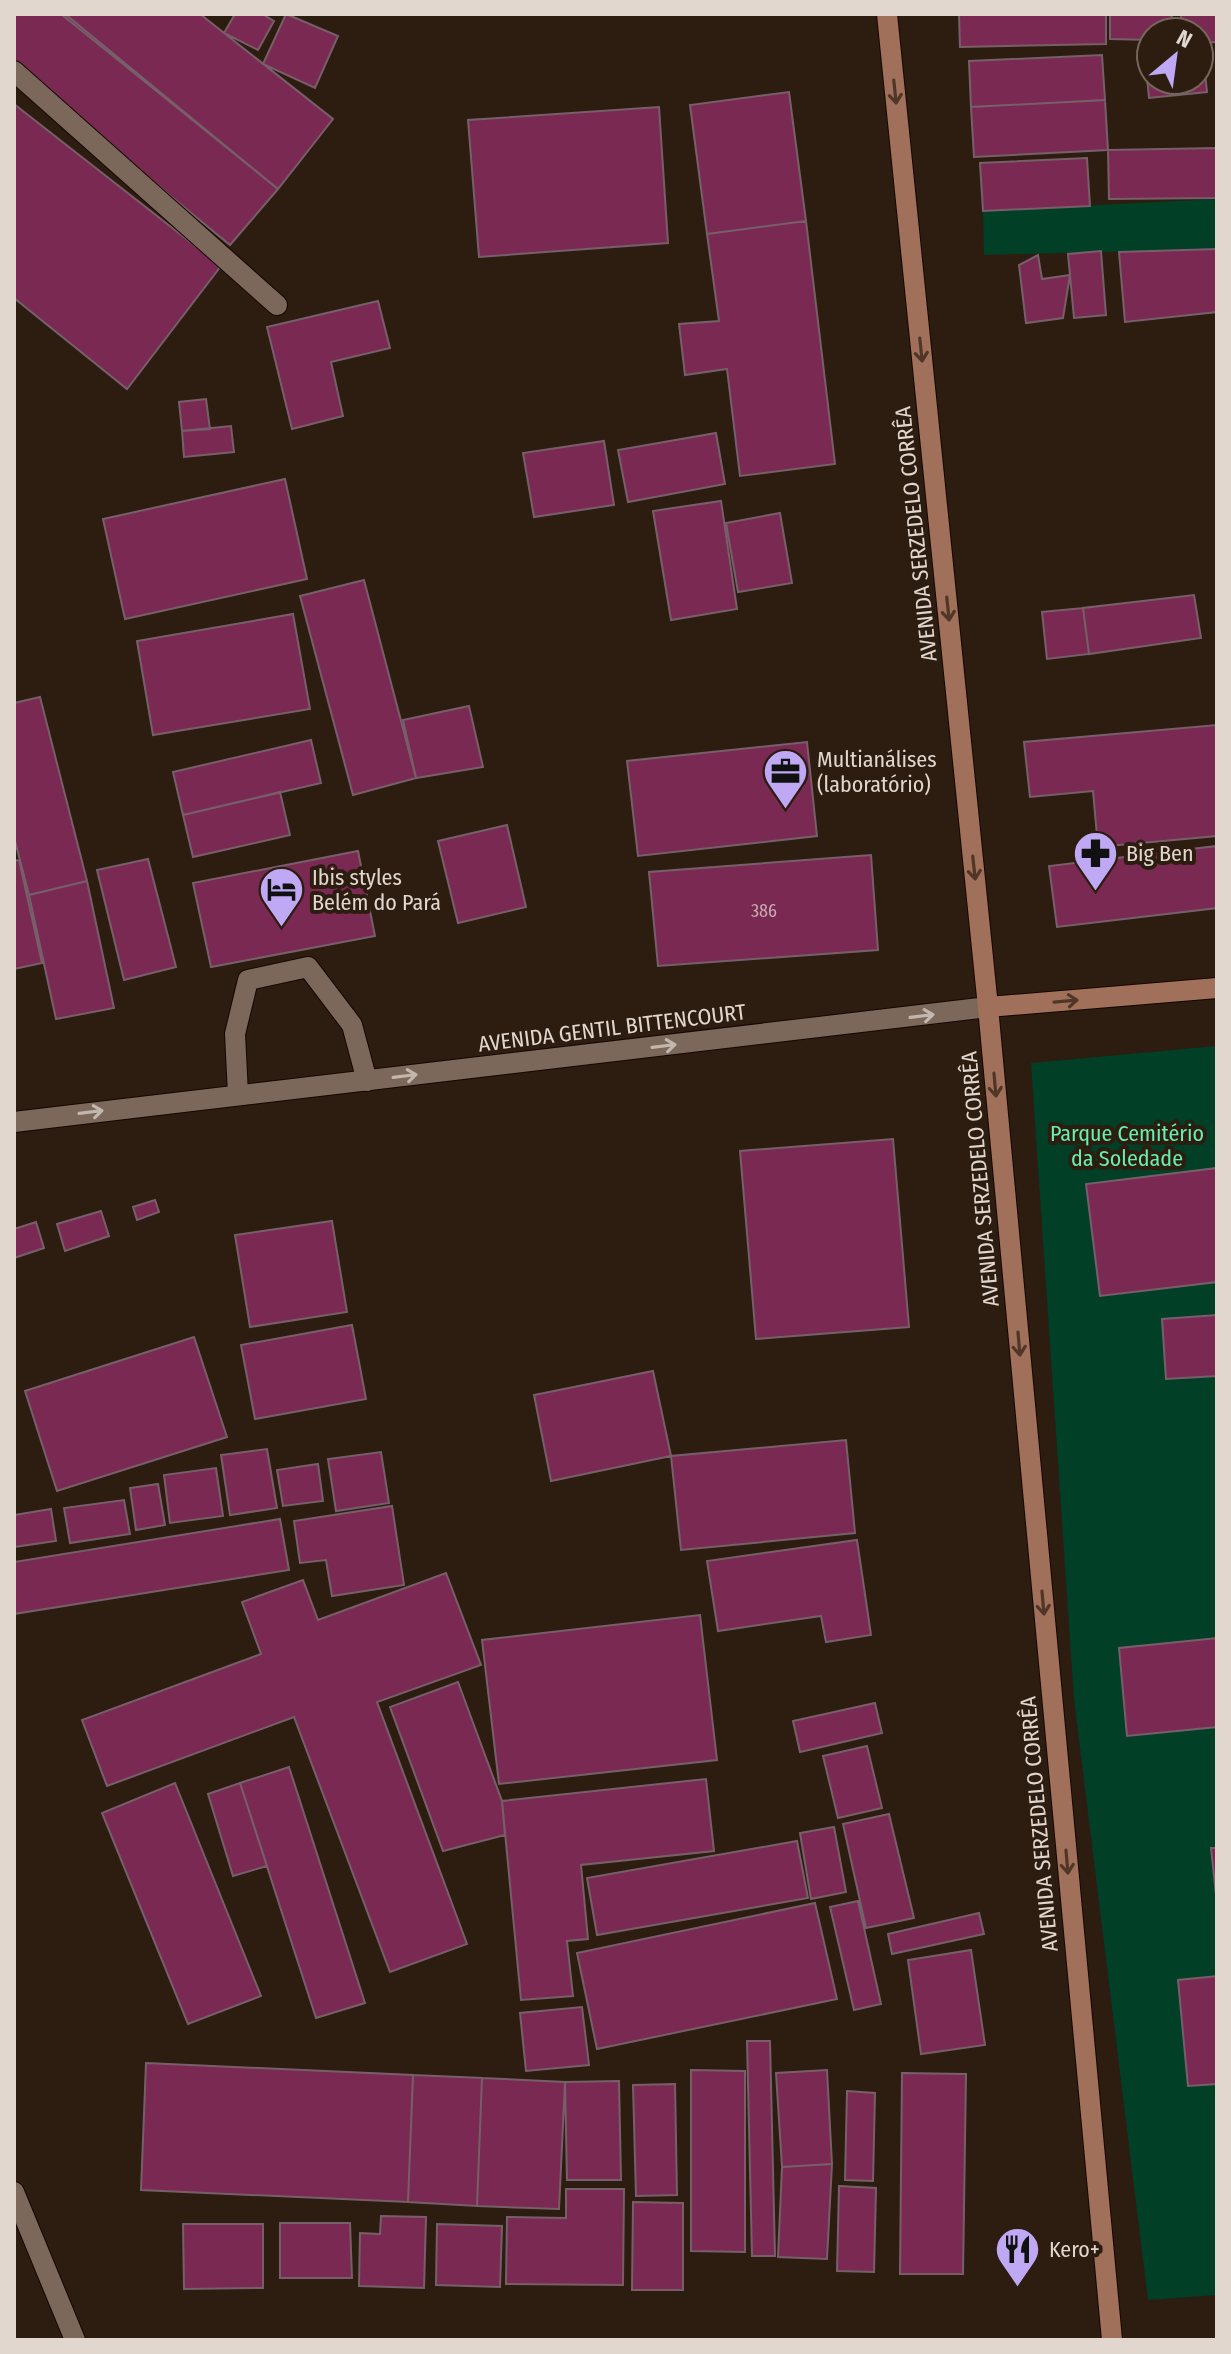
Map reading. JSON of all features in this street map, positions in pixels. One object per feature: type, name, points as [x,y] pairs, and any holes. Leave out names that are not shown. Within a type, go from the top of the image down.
[{"type":"main road","name":"AVENIDA SERZEDELO CORRÊA","points":[[887,14],[988,1007],[1112,2340]]},
{"type":"main road","name":"AVENIDA GENTIL BITTENCOURT","points":[[988,1007],[1217,988]]},
{"type":"street","points":[[14,71],[277,305]]},
{"type":"street","points":[[238,1094],[235,1034],[248,980],[308,967],[352,1025],[367,1081]]},
{"type":"street","name":"AVENIDA GENTIL BITTENCOURT","points":[[14,1122],[988,1007]]},
{"type":"street","points":[[14,2192],[75,2340]]},
{"type":"green space","points":[[1217,199],[1217,249],[984,255],[983,211]]},
{"type":"green space","name":"Parque Cemitério da Soledade","points":[[1217,1046],[1217,2295],[1148,2300],[1074,1699],[1031,1063]]},
{"type":"building","points":[[14,14],[65,14],[278,189],[230,245],[14,67]]},
{"type":"building","points":[[61,14],[200,14],[333,119],[278,189]]},
{"type":"building","points":[[235,14],[262,14],[274,21],[258,50],[224,33]]},
{"type":"building","points":[[286,14],[338,36],[315,88],[263,64]]},
{"type":"building","points":[[959,14],[1106,14],[1106,44],[960,47]]},
{"type":"building","points":[[1110,14],[1172,14],[1135,16],[1135,40],[1110,39]]},
{"type":"building","points":[[1217,14],[1217,42],[1215,16],[1181,16]]},
{"type":"building","points":[[1102,55],[1105,100],[971,107],[969,61]]},
{"type":"building","points":[[789,92],[806,221],[707,234],[690,105]]},
{"type":"building","points":[[1105,100],[1108,150],[974,157],[971,107]]},
{"type":"building","points":[[14,104],[221,266],[127,389],[14,298]]},
{"type":"building","points":[[659,107],[668,243],[479,257],[468,120]]},
{"type":"building","points":[[1217,148],[1217,198],[1109,199],[1108,150]]},
{"type":"building","points":[[1087,158],[1090,206],[983,211],[980,163]]},
{"type":"building","points":[[806,221],[835,464],[740,476],[727,369],[685,375],[679,324],[719,321],[707,234]]},
{"type":"building","points":[[1217,249],[1217,312],[1125,322],[1119,252]]},
{"type":"building","points":[[1101,251],[1106,315],[1074,318],[1068,254]]},
{"type":"building","points":[[1038,255],[1042,279],[1070,275],[1063,318],[1026,323],[1019,265]]},
{"type":"building","points":[[378,301],[390,348],[331,362],[343,416],[292,429],[267,327]]},
{"type":"building","points":[[206,399],[210,429],[182,431],[179,402]]},
{"type":"building","points":[[231,426],[234,452],[184,457],[182,431]]},
{"type":"building","points":[[716,433],[725,484],[628,502],[618,450]]},
{"type":"building","points":[[604,441],[614,505],[534,517],[523,453]]},
{"type":"building","points":[[285,479],[307,579],[125,619],[103,519]]},
{"type":"building","points":[[721,501],[737,609],[671,620],[653,511]]},
{"type":"building","points":[[780,513],[792,583],[738,592],[726,523]]},
{"type":"building","points":[[364,580],[416,778],[353,795],[300,596]]},
{"type":"building","points":[[1194,595],[1201,638],[1089,654],[1083,608]]},
{"type":"building","points":[[1083,608],[1089,654],[1047,659],[1042,612]]},
{"type":"building","points":[[293,614],[310,709],[153,735],[137,641]]},
{"type":"building","points":[[40,697],[87,881],[29,895],[14,837],[14,703]]},
{"type":"building","points":[[469,706],[483,767],[416,778],[403,720]]},
{"type":"building","points":[[1217,725],[1217,836],[1098,847],[1093,791],[1030,797],[1024,742]]},
{"type":"building","points":[[311,740],[321,783],[183,815],[173,772]]},
{"type":"building","points":[[807,742],[817,836],[638,856],[627,761]]},
{"type":"building","points":[[280,792],[290,835],[193,857],[183,815]]},
{"type":"building","points":[[507,825],[526,907],[458,923],[438,841]]},
{"type":"building","points":[[1217,846],[1217,908],[1057,927],[1049,866]]},
{"type":"building","points":[[358,851],[375,936],[211,967],[193,883]]},
{"type":"building","points":[[871,855],[878,950],[658,966],[649,872]]},
{"type":"building","points":[[148,859],[176,967],[124,980],[97,870]]},
{"type":"building","points":[[19,860],[42,963],[14,969],[14,861]]},
{"type":"building","points":[[87,881],[114,1008],[56,1019],[29,895]]},
{"type":"building","points":[[893,1139],[909,1327],[756,1339],[740,1151]]},
{"type":"building","points":[[1217,1168],[1217,1282],[1100,1296],[1086,1184]]},
{"type":"building","points":[[155,1200],[159,1212],[137,1220],[133,1207]]},
{"type":"building","points":[[101,1211],[109,1236],[65,1251],[57,1224]]},
{"type":"building","points":[[332,1221],[347,1312],[250,1327],[235,1235]]},
{"type":"building","points":[[36,1222],[44,1248],[14,1258],[14,1229]]},
{"type":"building","points":[[1217,1315],[1217,1376],[1166,1379],[1162,1319]]},
{"type":"building","points":[[352,1325],[366,1399],[255,1419],[241,1345]]},
{"type":"building","points":[[194,1337],[227,1437],[57,1491],[25,1391]]},
{"type":"building","points":[[653,1371],[671,1456],[551,1481],[534,1395]]},
{"type":"building","points":[[846,1440],[855,1533],[681,1550],[671,1456]]},
{"type":"building","points":[[267,1449],[277,1508],[230,1515],[221,1455]]},
{"type":"building","points":[[381,1452],[389,1503],[336,1511],[328,1459]]},
{"type":"building","points":[[318,1464],[323,1501],[283,1506],[277,1470]]},
{"type":"building","points":[[216,1468],[223,1516],[170,1523],[164,1475]]},
{"type":"building","points":[[158,1484],[165,1525],[136,1530],[130,1488]]},
{"type":"building","points":[[124,1500],[130,1534],[70,1543],[64,1508]]},
{"type":"building","points":[[392,1506],[404,1585],[332,1596],[326,1560],[300,1563],[294,1521]]},
{"type":"building","points":[[51,1509],[56,1541],[14,1547],[14,1515]]},
{"type":"building","points":[[280,1519],[289,1570],[14,1614],[14,1562]]},
{"type":"building","points":[[857,1540],[871,1635],[826,1642],[821,1616],[718,1631],[707,1561]]},
{"type":"building","points":[[446,1573],[481,1665],[377,1702],[467,1944],[390,1972],[294,1717],[107,1786],[82,1720],[261,1654],[242,1602],[303,1580],[318,1620]]},
{"type":"building","points":[[700,1615],[717,1760],[499,1784],[482,1640]]},
{"type":"building","points":[[1217,1638],[1217,1727],[1127,1736],[1119,1648]]},
{"type":"building","points":[[458,1682],[502,1801],[505,1835],[443,1851],[390,1707]]},
{"type":"building","points":[[875,1703],[882,1733],[800,1752],[793,1721]]},
{"type":"building","points":[[867,1746],[882,1808],[838,1818],[823,1756]]},
{"type":"building","points":[[289,1767],[365,2003],[316,2018],[240,1783]]},
{"type":"building","points":[[706,1779],[714,1851],[581,1865],[588,1939],[567,1941],[573,1996],[521,2000],[502,1801]]},
{"type":"building","points":[[175,1783],[261,1996],[188,2024],[102,1813]]},
{"type":"building","points":[[240,1783],[267,1866],[233,1876],[208,1794]]},
{"type":"building","points":[[889,1814],[914,1918],[866,1928],[843,1824]]},
{"type":"building","points":[[834,1827],[846,1892],[811,1899],[800,1833]]},
{"type":"building","points":[[797,1841],[808,1898],[597,1935],[587,1878]]},
{"type":"building","points":[[1211,1848],[1217,1848],[1217,1904]]},
{"type":"building","points":[[858,1901],[881,2004],[854,2010],[830,1907]]},
{"type":"building","points":[[815,1903],[837,1999],[597,2049],[577,1953]]},
{"type":"building","points":[[979,1913],[984,1934],[892,1954],[888,1934]]},
{"type":"building","points":[[971,1950],[985,2045],[921,2054],[908,1960]]},
{"type":"building","points":[[1217,1976],[1217,2084],[1188,2086],[1178,1980]]},
{"type":"building","points":[[582,2007],[589,2065],[526,2071],[520,2013]]},
{"type":"building","points":[[747,2041],[770,2041],[775,2256],[752,2256]]},
{"type":"building","points":[[146,2063],[413,2075],[408,2202],[141,2190]]},
{"type":"building","points":[[691,2070],[745,2071],[745,2252],[691,2251]]},
{"type":"building","points":[[827,2070],[832,2164],[782,2167],[776,2073]]},
{"type":"building","points":[[902,2073],[966,2074],[963,2274],[900,2274]]},
{"type":"building","points":[[413,2075],[482,2078],[477,2206],[408,2202]]},
{"type":"building","points":[[482,2078],[565,2082],[559,2209],[477,2206]]},
{"type":"building","points":[[619,2081],[621,2180],[567,2180],[565,2082]]},
{"type":"building","points":[[675,2084],[677,2195],[636,2196],[633,2085]]},
{"type":"building","points":[[847,2091],[875,2093],[873,2181],[845,2180]]},
{"type":"building","points":[[832,2164],[827,2259],[778,2257],[782,2167]]},
{"type":"building","points":[[839,2186],[876,2188],[874,2272],[837,2271]]},
{"type":"building","points":[[566,2189],[624,2189],[623,2285],[506,2284],[507,2217],[566,2218]]},
{"type":"building","points":[[633,2202],[683,2203],[683,2290],[632,2290]]},
{"type":"building","points":[[381,2216],[426,2217],[424,2288],[359,2286],[360,2233],[380,2234]]},
{"type":"building","points":[[280,2223],[350,2223],[352,2278],[280,2278]]},
{"type":"building","points":[[183,2224],[263,2224],[263,2288],[184,2289]]},
{"type":"building","points":[[437,2224],[502,2226],[500,2287],[436,2285]]},
{"type":"place","name":"Multianálises (laboratório)","points":[[786,811]]},
{"type":"place","name":"Big Ben","points":[[1095,892]]},
{"type":"place","name":"Ibis styles Belém do Pará","points":[[281,929]]},
{"type":"place","name":"Kero+","points":[[1018,2288]]}]
